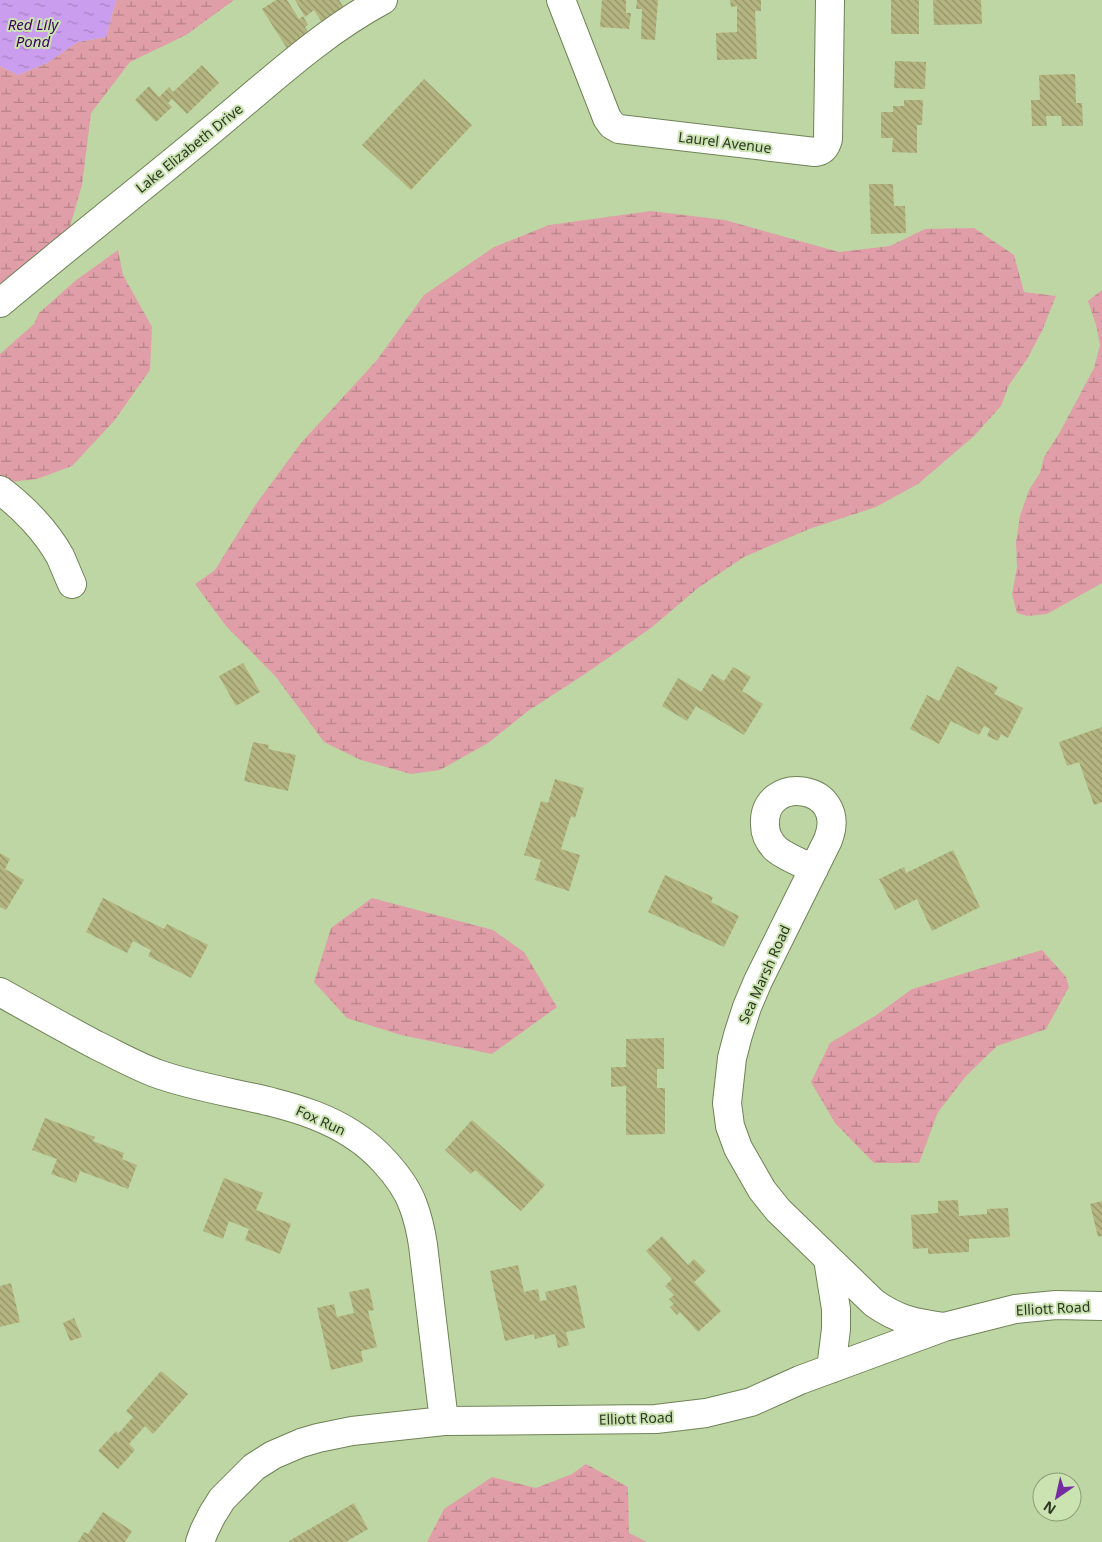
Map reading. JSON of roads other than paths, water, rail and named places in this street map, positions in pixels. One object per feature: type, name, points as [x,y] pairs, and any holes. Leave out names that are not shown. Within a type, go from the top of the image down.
[{"type":"street","name":"Lake Elizabeth Drive","points":[[0,302],[197,143],[308,50],[362,11],[382,0]]},
{"type":"street","name":"Laurel Avenue","points":[[560,0],[607,118],[612,125],[619,129],[815,152],[824,149],[828,139],[830,0]]},
{"type":"street","points":[[0,490],[31,518],[49,540],[72,584]]},
{"type":"street","name":"Sea Marsh Road","points":[[814,869],[747,1007],[732,1058],[727,1103],[730,1126],[738,1148],[762,1190],[778,1210],[874,1303],[900,1318],[915,1323],[944,1327]]},
{"type":"street","name":"Fox Run","points":[[0,992],[65,1029],[144,1069],[178,1080],[275,1102],[322,1118],[365,1143],[380,1156],[394,1171],[405,1188],[420,1226],[444,1421]]},
{"type":"street","points":[[828,1259],[836,1309],[836,1328],[831,1368]]},
{"type":"street","name":"Elliott Road","points":[[200,1542],[212,1515],[222,1499],[254,1467],[273,1455],[301,1443],[352,1431],[444,1421],[656,1419],[683,1416],[751,1402],[800,1380],[944,1327],[1015,1309],[1056,1305],[1102,1306]]},
{"type":"water","name":"Red Lily Pond","points":[[0,0],[116,0],[106,37],[78,42],[47,63],[18,75],[0,66]]}]
